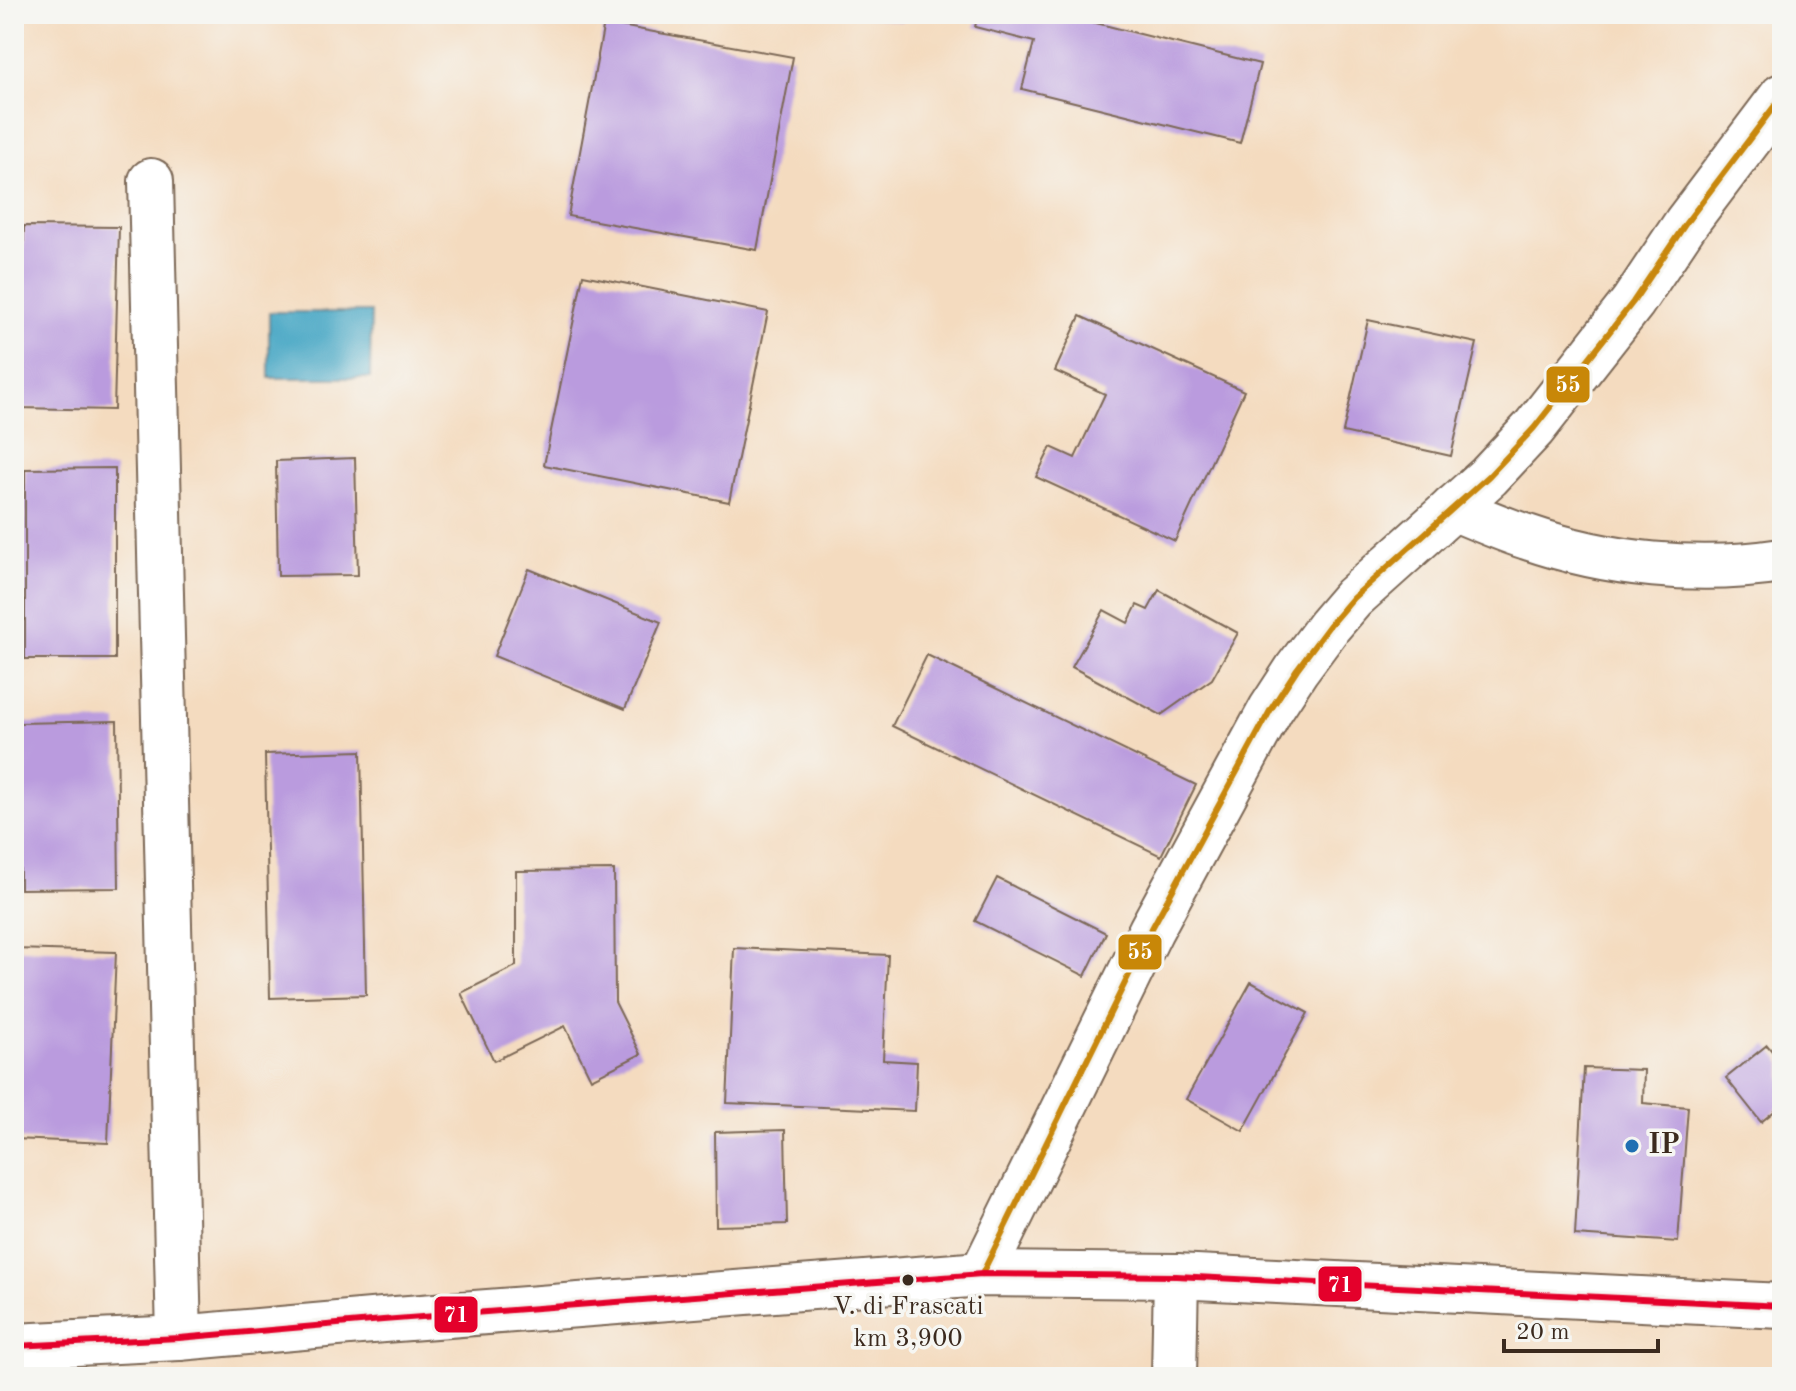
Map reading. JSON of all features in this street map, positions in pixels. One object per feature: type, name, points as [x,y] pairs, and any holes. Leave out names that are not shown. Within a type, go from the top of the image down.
[{"type":"street","points":[[982,1274],[1151,930],[1271,709],[1305,658],[1353,598],[1489,476],[1534,428],[1633,302],[1686,223],[1782,96]]},
{"type":"street","points":[[151,181],[179,1338]]},
{"type":"street","points":[[1453,508],[1526,537],[1605,558],[1644,563],[1747,566],[1782,561]]},
{"type":"street","points":[[14,1346],[179,1338],[982,1274],[1176,1276],[1782,1306]]},
{"type":"street","points":[[1174,1377],[1176,1276]]},
{"type":"water","points":[[269,312],[371,312],[370,378],[269,378]]},
{"type":"building","points":[[865,14],[905,14],[903,22]]},
{"type":"building","points":[[978,14],[1060,14],[1260,64],[1240,143],[1022,89],[1034,42],[975,27]]},
{"type":"building","points":[[604,23],[793,57],[757,250],[568,216]]},
{"type":"building","points":[[24,226],[119,227],[114,410],[20,408]]},
{"type":"building","points":[[583,275],[768,312],[729,502],[544,465]]},
{"type":"building","points":[[1080,316],[1244,391],[1175,541],[1036,477],[1051,447],[1075,458],[1105,394],[1055,371]]},
{"type":"building","points":[[1368,320],[1477,343],[1451,456],[1343,432]]},
{"type":"building","points":[[355,458],[358,575],[278,576],[276,461]]},
{"type":"building","points":[[115,468],[115,659],[25,659],[25,469]]},
{"type":"building","points":[[529,569],[661,622],[625,709],[494,656]]},
{"type":"building","points":[[1159,590],[1238,633],[1212,679],[1161,715],[1072,667],[1104,610],[1128,623],[1137,605],[1148,610]]},
{"type":"building","points":[[927,655],[1196,785],[1161,856],[892,726]]},
{"type":"building","points":[[117,721],[119,888],[20,889],[19,723]]},
{"type":"building","points":[[361,751],[366,995],[270,998],[265,754]]},
{"type":"building","points":[[614,870],[615,1002],[641,1054],[591,1079],[565,1026],[494,1061],[461,993],[516,966],[516,871]]},
{"type":"building","points":[[997,878],[1106,933],[1085,976],[975,921]]},
{"type":"building","points":[[734,948],[888,955],[883,1060],[917,1062],[915,1111],[727,1103]]},
{"type":"building","points":[[14,949],[116,952],[108,1143],[14,1139]]},
{"type":"building","points":[[1251,982],[1308,1013],[1243,1131],[1186,1099]]},
{"type":"building","points":[[1767,1045],[1782,1063],[1782,1105],[1761,1122],[1726,1078]]},
{"type":"building","name":"IP","points":[[1584,1068],[1644,1070],[1643,1103],[1688,1107],[1678,1242],[1575,1235]]},
{"type":"building","points":[[785,1130],[787,1224],[716,1226],[715,1132]]},
{"type":"transit line","name":"55","points":[[982,1274],[1151,930],[1271,709],[1297,669],[1353,598],[1489,476],[1534,428],[1633,302],[1686,223],[1782,96]]},
{"type":"transit line","name":"71","points":[[14,1346],[179,1338],[982,1274],[1176,1276],[1782,1306]]},
{"type":"place","name":"IP","points":[[1632,1146]]},
{"type":"place","name":"V. di Frascati km 3,900","points":[[908,1280]]}]
